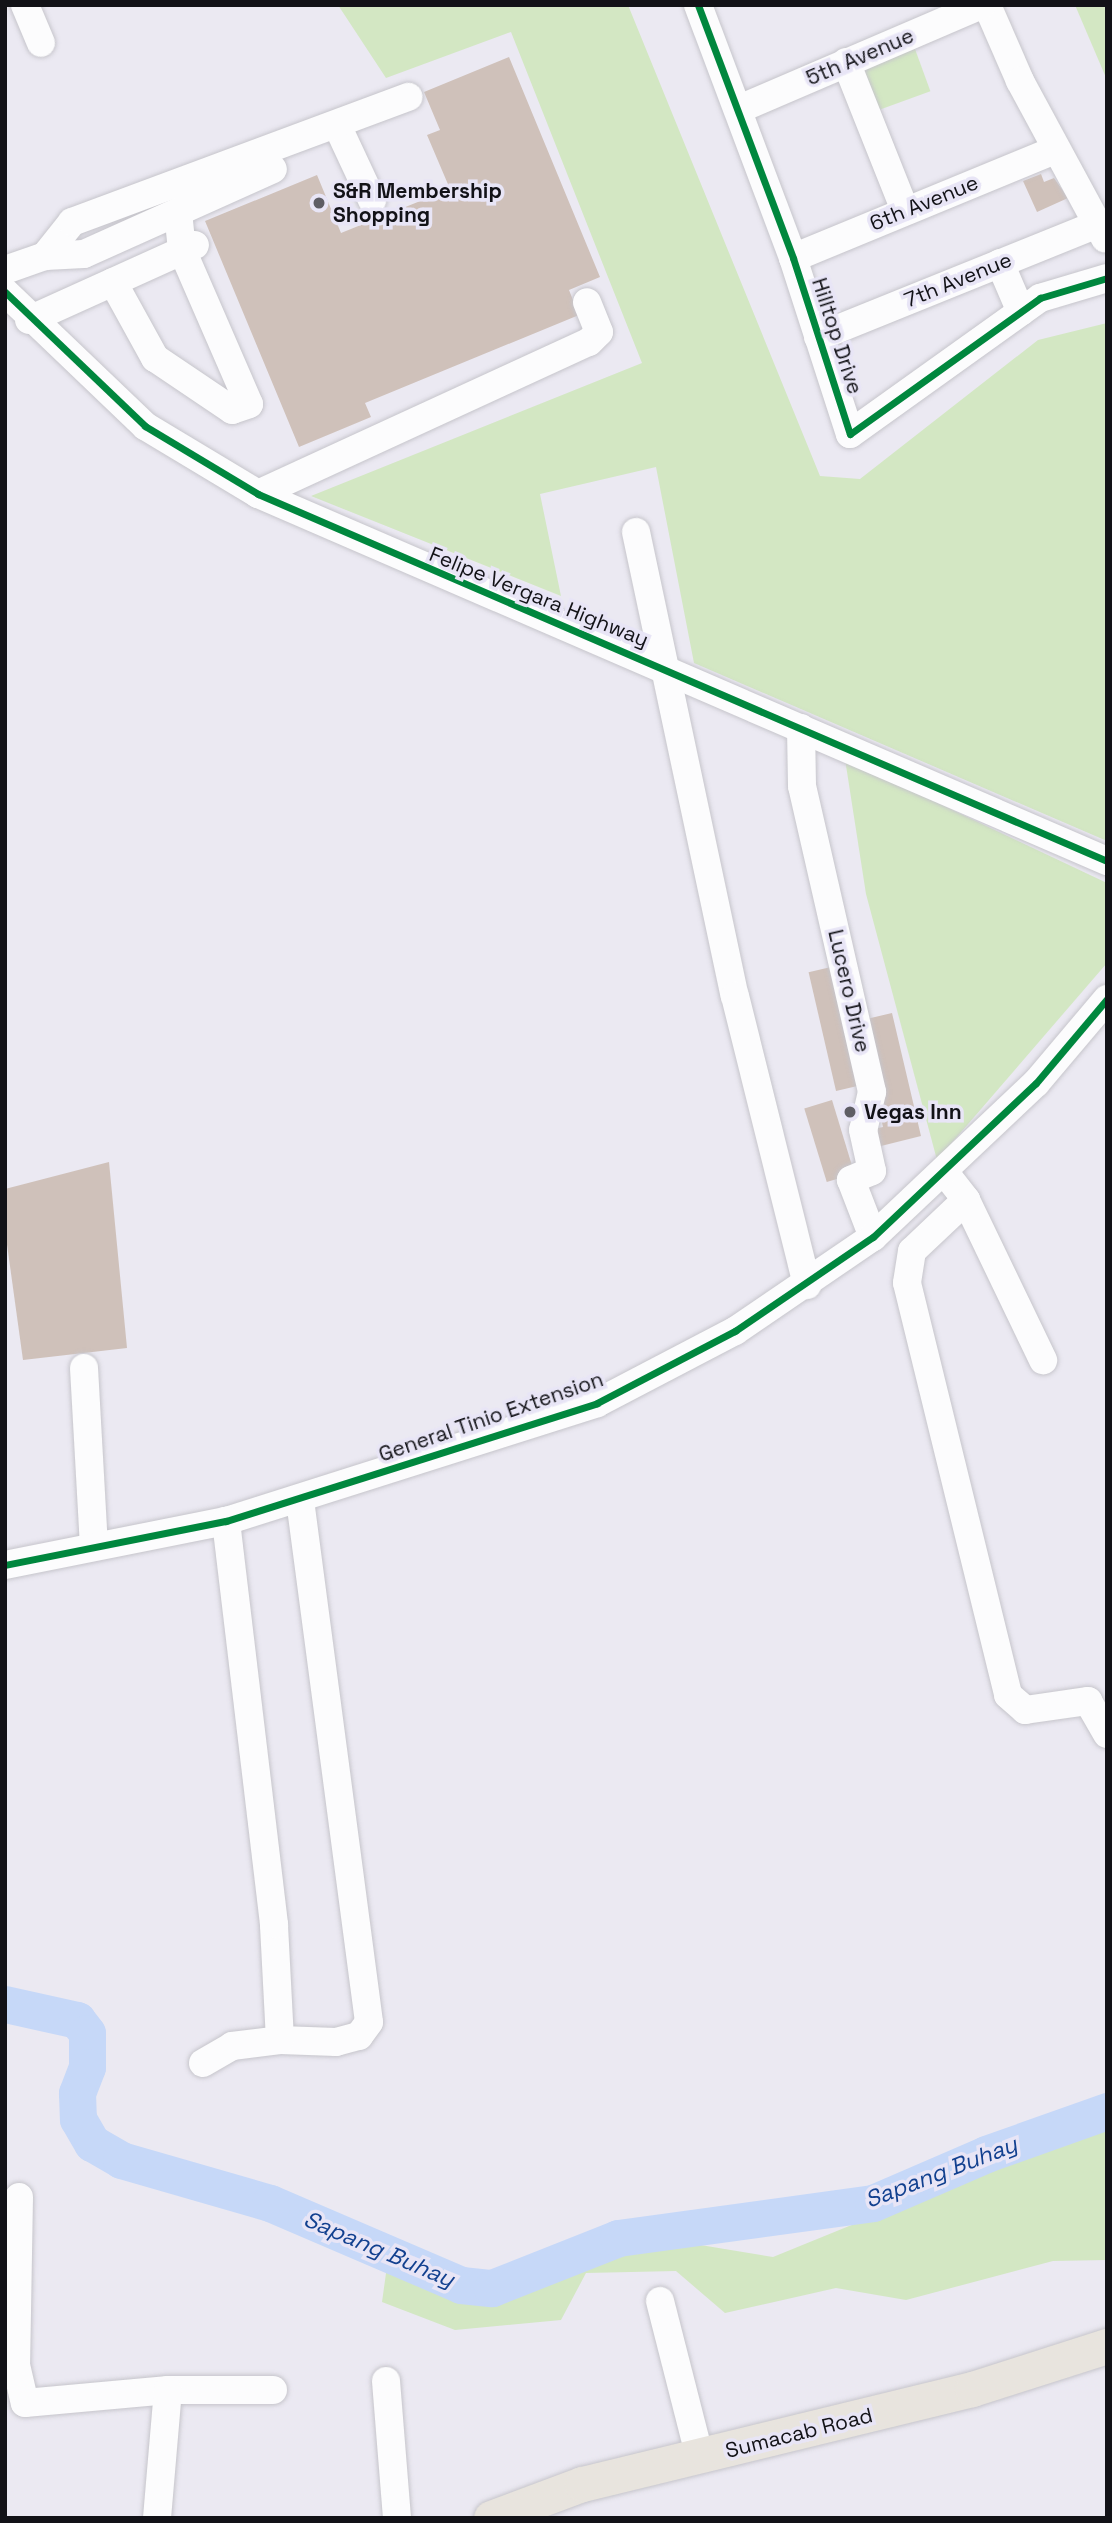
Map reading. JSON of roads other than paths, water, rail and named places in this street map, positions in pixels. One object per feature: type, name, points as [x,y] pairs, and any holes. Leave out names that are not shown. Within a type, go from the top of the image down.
[{"type":"main road","name":"Sumacab Road","points":[[491,2518],[582,2484],[700,2458],[972,2389],[1107,2346]]},
{"type":"street","points":[[25,5],[41,43]]},
{"type":"street","name":"5th Avenue","points":[[739,109],[982,5]]},
{"type":"street","points":[[987,5],[1055,150],[1102,232]]},
{"type":"street","name":"Hilltop Drive","points":[[699,6],[793,258],[850,434],[1040,298],[1107,278]]},
{"type":"street","points":[[846,62],[905,210]]},
{"type":"street","points":[[45,256],[72,222],[409,97]]},
{"type":"street","points":[[337,125],[372,200]]},
{"type":"street","name":"6th Avenue","points":[[793,258],[1055,150]]},
{"type":"street","points":[[5,270],[45,256],[84,254],[273,169]]},
{"type":"street","points":[[113,282],[155,358],[232,410],[243,409],[250,398],[188,247],[178,212]]},
{"type":"street","name":"7th Avenue","points":[[818,337],[1000,263],[1102,232]]},
{"type":"street","points":[[29,320],[188,247]]},
{"type":"street","points":[[1000,263],[1021,312]]},
{"type":"street","name":"Felipe Vergara Highway","points":[[5,292],[29,320],[145,426],[257,494],[334,531],[668,669],[1107,861]]},
{"type":"street","points":[[257,494],[589,342],[599,332],[587,302]]},
{"type":"street","points":[[636,532],[668,669],[735,996],[807,1285]]},
{"type":"street","name":"Lucero Drive","points":[[801,728],[802,786],[872,1092],[863,1130],[872,1171],[851,1180],[873,1237]]},
{"type":"street","name":"General Tinio Extension","points":[[5,1565],[94,1545],[226,1521],[300,1500],[597,1403],[735,1331],[807,1285],[873,1237],[946,1174],[1036,1083],[1107,999]]},
{"type":"street","points":[[946,1174],[966,1200],[1043,1360]]},
{"type":"street","points":[[966,1200],[912,1251],[905,1267],[968,1545],[1016,1705],[1034,1711],[1081,1698],[1094,1705],[1107,1734]]},
{"type":"street","points":[[84,1368],[94,1545]]},
{"type":"street","points":[[203,2063],[232,2046],[280,2040],[336,2042],[359,2036],[369,2022],[300,1500]]},
{"type":"street","points":[[226,1521],[274,1923],[280,2040]]},
{"type":"street","points":[[19,2197],[16,2365],[25,2403],[168,2390],[273,2390]]},
{"type":"street","points":[[660,2301],[700,2458]]},
{"type":"street","points":[[386,2381],[397,2518]]},
{"type":"street","points":[[157,2518],[168,2390]]},
{"type":"waterway","name":"Sapang Buhay","points":[[5,2004],[77,2020],[87,2033],[87,2067],[77,2093],[78,2119],[92,2143],[121,2160],[270,2203],[461,2285],[492,2288],[618,2238],[873,2203],[986,2154],[1107,2111]]},
{"type":"place","name":"S&R Membership Shopping","points":[[319,203]]},
{"type":"place","name":"Vegas Inn","points":[[850,1112]]}]
